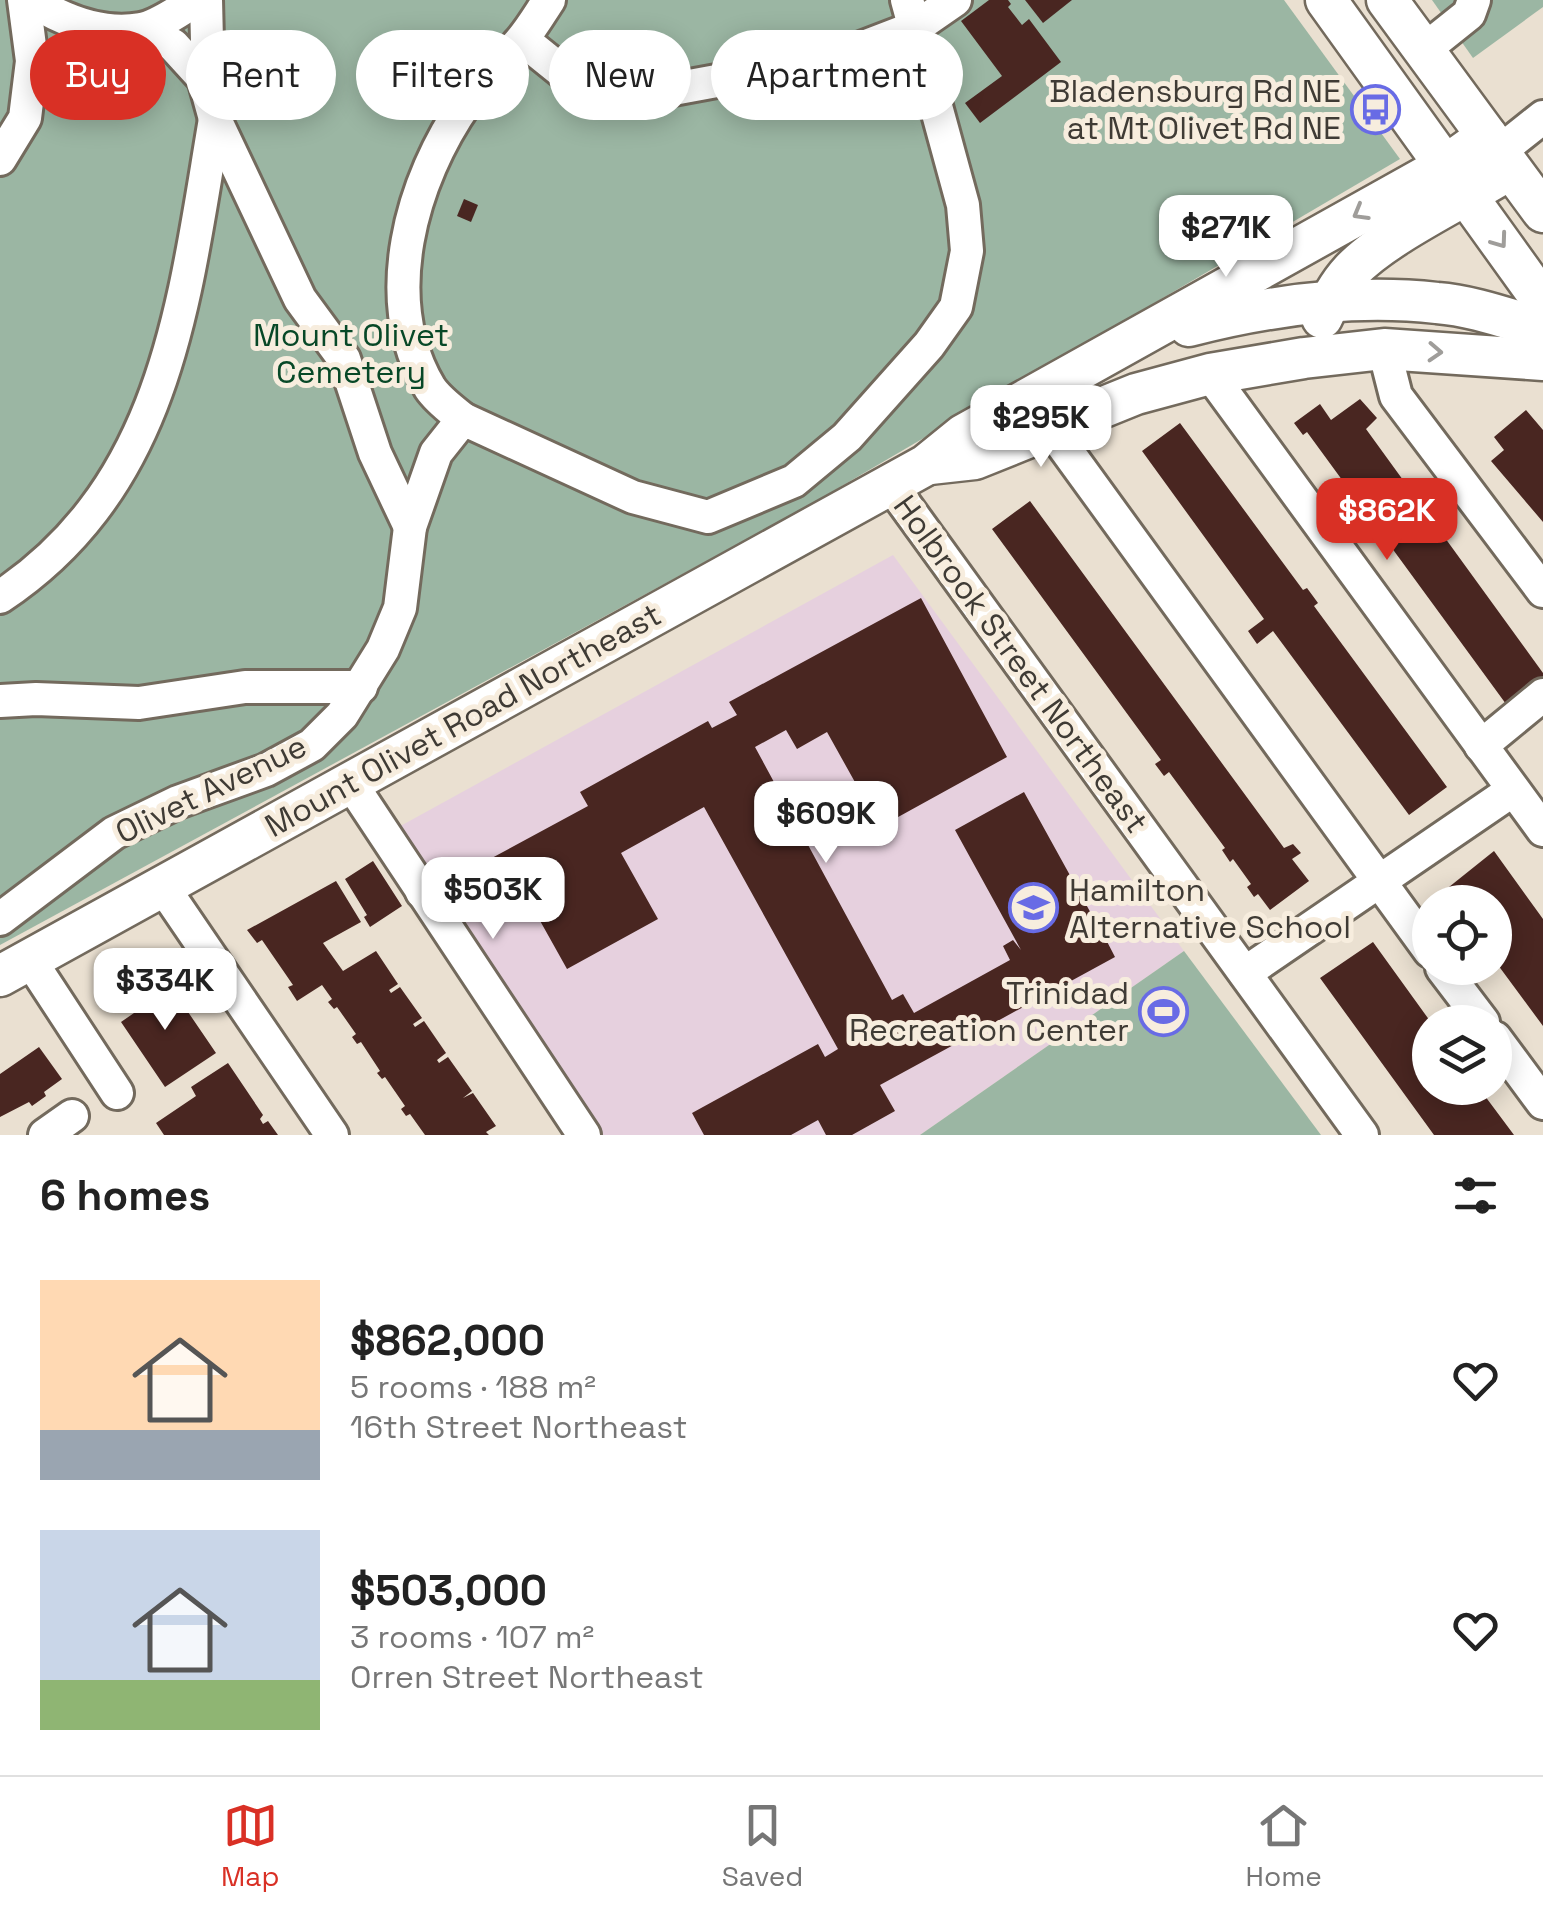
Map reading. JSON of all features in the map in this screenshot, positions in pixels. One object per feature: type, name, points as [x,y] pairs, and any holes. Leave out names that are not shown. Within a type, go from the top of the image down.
[{"type":"main road","points":[[1326,0],[1543,302]]},
{"type":"main road","points":[[1388,0],[1543,212]]},
{"type":"main road","points":[[1304,358],[1330,302],[1352,270],[1456,181],[1498,152]]},
{"type":"main road","name":"Mount Olivet Road Northeast","points":[[15,968],[926,464],[963,435],[1137,340],[1456,181]]},
{"type":"main road","name":"Mount Olivet Road Northeast","points":[[1137,340],[1238,313],[1379,300],[1439,303],[1496,314],[1543,330]]},
{"type":"main road","name":"Mount Olivet Road Northeast","points":[[926,464],[975,459],[1136,394],[1210,374],[1304,358],[1384,349],[1543,360]]},
{"type":"street","points":[[27,0],[88,28],[144,30],[196,0]]},
{"type":"street","points":[[27,0],[30,37]]},
{"type":"street","points":[[206,0],[207,30]]},
{"type":"street","points":[[529,31],[552,0]]},
{"type":"street","points":[[552,0],[555,30]]},
{"type":"street","points":[[691,86],[830,60],[912,14],[955,0]]},
{"type":"street","points":[[1424,50],[1469,14],[1474,0]]},
{"type":"street","points":[[455,120],[429,163],[409,238],[402,306],[412,351],[432,392],[463,420],[633,497],[708,517],[794,482],[847,438],[929,345],[956,307],[967,251],[964,206],[912,14]]},
{"type":"street","points":[[166,42],[186,60]]},
{"type":"street","points":[[529,45],[549,61]]},
{"type":"street","points":[[0,159],[24,118],[30,76]]},
{"type":"street","points":[[215,120],[300,299],[344,358],[375,453],[410,527]]},
{"type":"street","points":[[0,596],[65,544],[104,496],[142,433],[173,343],[215,120]]},
{"type":"street","points":[[1498,152],[1540,127]]},
{"type":"street","points":[[1384,349],[1396,396],[1543,591]]},
{"type":"street","points":[[1210,374],[1543,830]]},
{"type":"street","name":"Olivet Avenue","points":[[0,918],[114,833],[178,802],[266,770],[312,745],[342,716],[383,649],[400,608],[410,527],[436,453],[463,420]]},
{"type":"street","points":[[1051,428],[1412,927]]},
{"type":"street","points":[[375,453],[413,459],[436,453]]},
{"type":"street","name":"Holbrook Street Northeast","points":[[890,484],[1362,1135]]},
{"type":"street","points":[[0,701],[139,703],[244,687],[361,688]]},
{"type":"street","points":[[1481,746],[1543,696]]},
{"type":"street","points":[[350,782],[584,1135]]},
{"type":"street","points":[[1245,973],[1513,790]]},
{"type":"street","points":[[163,887],[332,1135]]},
{"type":"street","points":[[422,892],[450,894],[464,900]]},
{"type":"street","points":[[15,968],[117,1093]]},
{"type":"street","points":[[1455,985],[1470,1005]]},
{"type":"street","points":[[1512,1061],[1543,1103]]},
{"type":"street","points":[[45,1135],[72,1116]]},
{"type":"shaded area","points":[[893,555],[1184,951],[920,1135],[600,1135],[395,829]]},
{"type":"green space","name":"Mount Olivet Cemetery","points":[[0,0],[1284,0],[1400,159],[806,507],[0,945]]},
{"type":"green space","points":[[1432,0],[1543,0],[1543,7],[1473,58]]},
{"type":"green space","name":"Trinidad Recreation Center","points":[[1184,951],[1321,1135],[920,1135]]},
{"type":"building","points":[[989,0],[1008,0],[1008,7],[1022,25],[1029,19],[1061,62],[980,123],[965,103],[1002,76],[961,21]]},
{"type":"building","points":[[1025,0],[1072,0],[1043,23]]},
{"type":"building","points":[[464,199],[478,205],[471,222],[457,216]]},
{"type":"building","points":[[1360,399],[1377,418],[1366,429],[1543,673],[1543,677],[1506,704],[1307,432],[1303,435],[1294,423],[1320,404],[1331,420]]},
{"type":"building","points":[[1526,410],[1543,430],[1543,522],[1491,461],[1504,450],[1494,437]]},
{"type":"building","points":[[1180,423],[1303,590],[1307,588],[1318,603],[1314,606],[1447,787],[1409,815],[1273,631],[1257,644],[1248,631],[1264,619],[1142,451]]},
{"type":"building","points":[[1030,501],[1284,848],[1293,844],[1301,853],[1292,859],[1309,881],[1270,910],[1258,894],[1254,897],[1247,887],[1251,884],[1233,859],[1230,862],[1222,850],[1225,848],[1169,772],[1164,776],[1155,764],[1161,760],[992,529]]},
{"type":"building","points":[[921,598],[1007,757],[880,827],[827,732],[797,749],[786,730],[755,747],[892,1000],[903,994],[914,1013],[1010,960],[1003,946],[1013,940],[1021,950],[955,830],[1024,792],[1093,917],[1097,914],[1104,926],[1100,928],[1115,957],[880,1085],[895,1111],[852,1135],[826,1135],[818,1120],[791,1135],[704,1135],[692,1113],[818,1044],[825,1057],[838,1049],[704,807],[621,853],[658,919],[567,969],[515,876],[503,882],[490,859],[588,806],[580,792],[708,721],[712,728],[737,715],[729,702]]},
{"type":"building","points":[[1494,851],[1543,919],[1543,1026],[1512,984],[1512,885],[1452,885]]},
{"type":"building","points":[[373,861],[402,906],[370,927],[345,879]]},
{"type":"building","points":[[336,881],[361,922],[323,943],[343,971],[376,951],[398,984],[389,990],[391,993],[400,987],[422,1018],[413,1024],[415,1027],[424,1021],[446,1053],[437,1060],[439,1063],[448,1057],[472,1091],[463,1098],[473,1093],[496,1126],[486,1132],[489,1135],[425,1135],[410,1114],[406,1116],[401,1109],[405,1106],[385,1077],[382,1079],[377,1073],[380,1071],[361,1042],[357,1044],[352,1037],[356,1034],[337,1007],[334,1009],[328,1002],[332,999],[322,985],[297,1001],[288,987],[293,985],[262,940],[257,943],[247,930]]},
{"type":"building","points":[[1373,942],[1418,1005],[1412,1005],[1412,1105],[1320,978]]},
{"type":"building","points":[[147,981],[158,996],[171,987],[216,1053],[165,1087],[121,1022],[134,1013],[123,997]]},
{"type":"building","points":[[39,1047],[62,1079],[32,1106],[29,1102],[0,1117],[0,1074]]},
{"type":"building","points":[[228,1063],[263,1115],[263,1124],[268,1121],[278,1135],[164,1135],[156,1123],[196,1096],[191,1087]]},
{"type":"building","points":[[1412,1105],[1492,1105],[1514,1135],[1434,1135]]},
{"type":"place","name":"Bladensburg Rd NE at Mt Olivet Rd NE","points":[[1376,109]]},
{"type":"place","name":"Hamilton Alternative School","points":[[1034,908]]},
{"type":"place","name":"Trinidad Recreation Center","points":[[1164,1011]]}]
